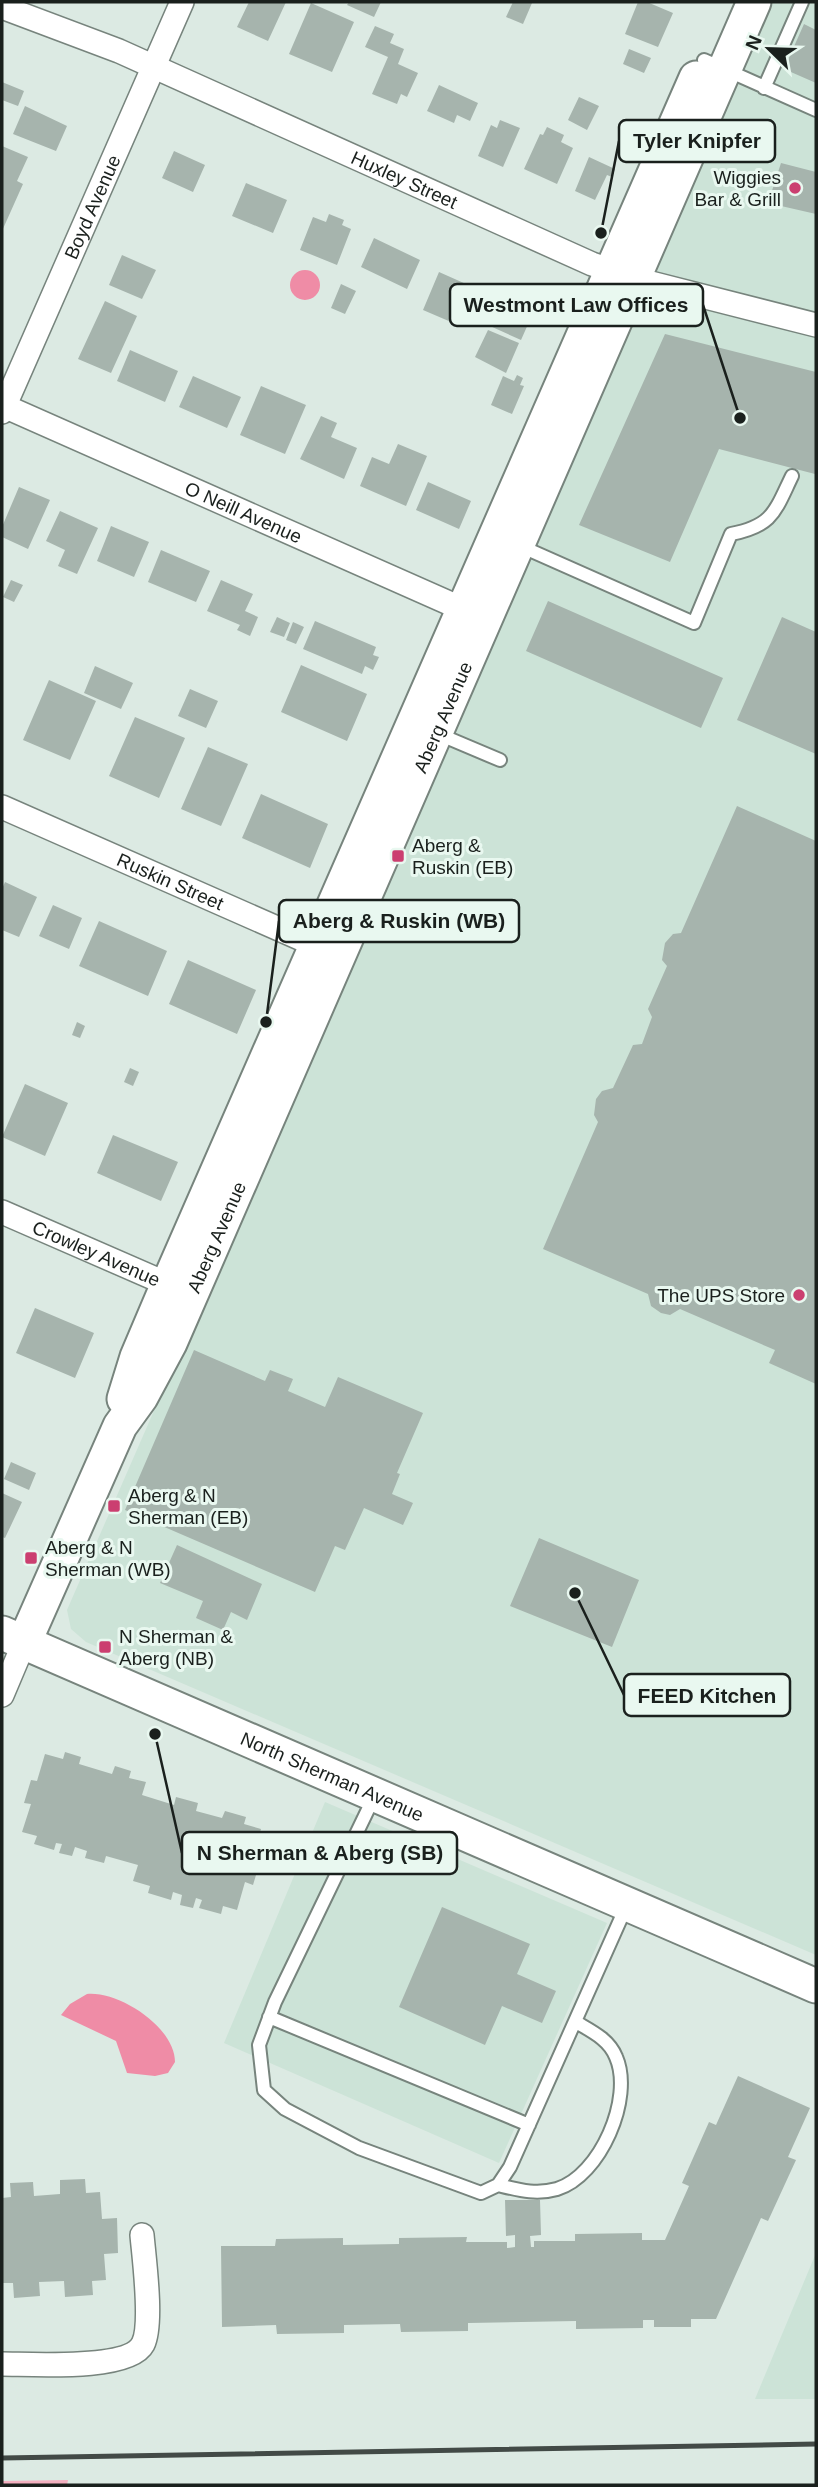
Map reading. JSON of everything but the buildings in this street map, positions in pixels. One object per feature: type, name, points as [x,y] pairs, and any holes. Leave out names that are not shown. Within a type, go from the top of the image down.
[{"type":"street","name":"Boyd Avenue","points":[[3,409],[182,2]]},
{"type":"street","name":"Aberg Avenue","points":[[714,65],[730,2]]},
{"type":"street","name":"Aberg Avenue","points":[[13,1638],[120,1426],[159,1365],[179,1289],[714,65],[754,2]]},
{"type":"street","name":"Huxley Street","points":[[2,7],[154,66],[622,275],[816,325]]},
{"type":"street","name":"Aberg Avenue","points":[[474,615],[517,545],[622,275]]},
{"type":"street","name":"O Neill Avenue","points":[[3,409],[474,615]]},
{"type":"street","name":"Ruskin Street","points":[[2,807],[328,950]]},
{"type":"street","name":"Crowley Avenue","points":[[2,1212],[179,1289]]},
{"type":"street","points":[[2,1695],[13,1638]]},
{"type":"street","name":"North Sherman Avenue","points":[[13,1638],[816,1986]]},
{"type":"street","points":[[2,2364],[84,2364],[129,2357],[138,2352],[145,2341],[147,2287],[142,2235]]},
{"type":"lane","points":[[764,88],[802,2]]},
{"type":"lane","points":[[714,65],[816,110]]},
{"type":"lane","points":[[517,545],[694,624],[731,534],[754,529],[772,518],[792,476]]},
{"type":"lane","points":[[425,729],[500,760]]},
{"type":"lane","points":[[375,1795],[269,2017],[259,2045],[264,2090],[285,2109],[359,2148],[481,2193],[498,2185],[510,2167],[627,1905]]},
{"type":"lane","points":[[269,2017],[529,2125]]},
{"type":"lane","points":[[498,2185],[531,2193],[560,2188],[593,2162],[609,2137],[619,2110],[621,2083],[616,2057],[603,2038],[576,2022]]},
{"type":"shaded area","points":[[769,2],[816,2],[816,1955],[86,1642],[71,1629],[67,1610]]},
{"type":"shaded area","points":[[305,270],[311,271],[319,279],[319,291],[311,299],[305,300],[299,299],[291,291],[290,285],[291,279],[299,271]]},
{"type":"shaded area","points":[[325,1802],[607,1923],[499,2163],[224,2043]]},
{"type":"shaded area","points":[[87,1994],[114,1998],[156,2024],[173,2049],[175,2062],[168,2073],[155,2076],[127,2073],[116,2041],[61,2015],[70,2004]]},
{"type":"shaded area","points":[[816,2253],[816,2399],[755,2399]]},
{"type":"shaded area","points":[[68,2480],[67,2485],[2,2485],[2,2481]]},
{"type":"railway","points":[[2,2458],[816,2444]]},
{"type":"place","name":"Wiggies Bar & Grill","points":[[795,188]]},
{"type":"place","name":"Tyler Knipfer","points":[[601,233]]},
{"type":"place","name":"Westmont Law Offices","points":[[740,418]]},
{"type":"place","name":"Aberg & Ruskin (EB)","points":[[398,856]]},
{"type":"place","name":"Aberg & Ruskin (WB)","points":[[266,1022]]},
{"type":"place","name":"The UPS Store","points":[[799,1295]]},
{"type":"place","name":"Aberg & N Sherman (EB)","points":[[114,1506]]},
{"type":"place","name":"Aberg & N Sherman (WB)","points":[[31,1558]]},
{"type":"place","name":"FEED Kitchen","points":[[575,1593]]},
{"type":"place","name":"N Sherman & Aberg (NB)","points":[[105,1647]]},
{"type":"place","name":"N Sherman & Aberg (SB)","points":[[155,1734]]}]
